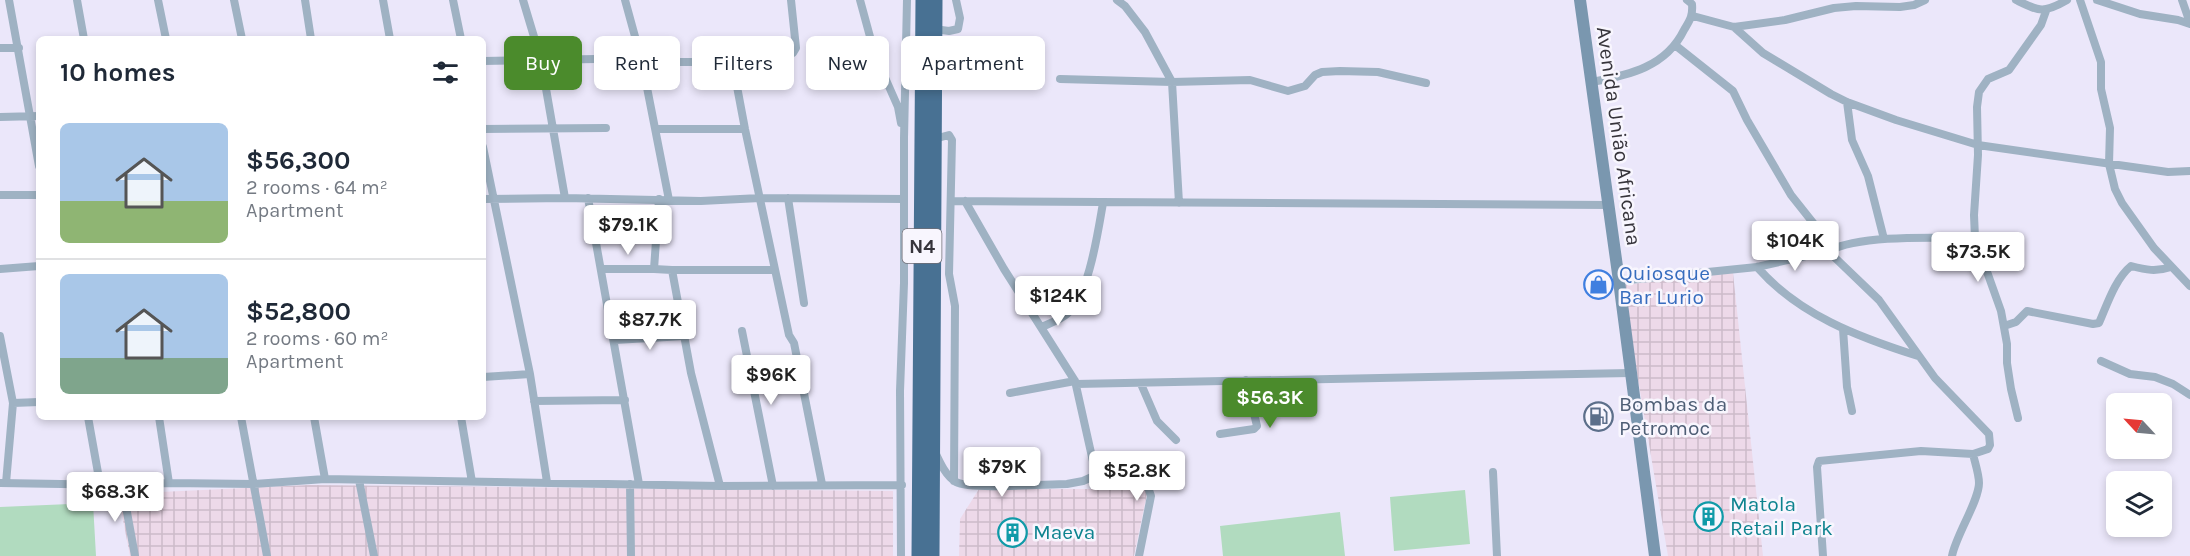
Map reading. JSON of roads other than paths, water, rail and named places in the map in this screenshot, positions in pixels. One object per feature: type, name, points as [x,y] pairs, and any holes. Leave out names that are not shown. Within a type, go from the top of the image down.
[{"type":"highway","name":"N4","points":[[919,556],[923,0]]},
{"type":"highway","name":"N4","points":[[932,556],[935,0]]},
{"type":"main road","name":"Avenida União Africana","points":[[1581,3],[1654,556]]},
{"type":"street","points":[[9,0],[36,151]]},
{"type":"street","points":[[76,0],[83,36]]},
{"type":"street","points":[[158,0],[165,36]]},
{"type":"street","points":[[234,0],[241,36]]},
{"type":"street","points":[[306,0],[311,36]]},
{"type":"street","points":[[383,0],[389,36]]},
{"type":"street","points":[[453,0],[460,36]]},
{"type":"street","points":[[523,0],[533,36]]},
{"type":"street","points":[[625,0],[635,36]]},
{"type":"street","points":[[792,0],[796,51],[794,52]]},
{"type":"street","points":[[860,0],[875,55],[897,107],[904,138]]},
{"type":"street","points":[[901,556],[900,391],[907,0]]},
{"type":"street","points":[[934,29],[949,31],[958,29],[960,18],[956,0]]},
{"type":"street","points":[[1117,0],[1125,6],[1145,32],[1172,82],[1179,203]]},
{"type":"street","points":[[1592,82],[1625,76],[1643,69],[1656,62],[1676,45],[1693,16],[1692,4],[1687,0]]},
{"type":"street","points":[[1693,16],[1734,27],[1785,20],[1834,8],[1900,7],[1914,5],[1924,0]]},
{"type":"street","points":[[2016,0],[2038,10],[2046,11],[2067,0]]},
{"type":"street","points":[[2080,0],[2101,62],[2101,89],[2110,128],[2109,164],[2114,183],[2122,203],[2171,267],[2190,286]]},
{"type":"street","points":[[2097,0],[2140,14],[2190,24]]},
{"type":"street","points":[[2182,0],[2190,24]]},
{"type":"street","points":[[2018,418],[2011,389],[2004,326],[1990,277],[1975,238],[1977,107],[1979,92],[1988,79],[2009,70],[2041,25],[2046,11]]},
{"type":"street","points":[[1734,27],[1763,53],[1847,102],[1978,145],[2168,172],[2190,171]]},
{"type":"street","points":[[1676,45],[1733,91],[1747,120],[1791,195],[1811,217],[1832,249],[1879,300],[1935,378],[1989,434],[1988,449],[1974,454],[1921,451],[1819,461],[1817,467],[1823,556]]},
{"type":"street","points":[[0,48],[18,48]]},
{"type":"street","points":[[486,61],[504,61]]},
{"type":"street","points":[[1060,79],[1172,82],[1250,80],[1288,91],[1305,86],[1315,75],[1322,72],[1340,71],[1378,72],[1426,83]]},
{"type":"street","points":[[546,90],[565,198]]},
{"type":"street","points":[[648,90],[669,200]]},
{"type":"street","points":[[738,90],[789,335],[794,343],[822,484]]},
{"type":"street","points":[[1847,102],[1852,140],[1868,176],[1884,239]]},
{"type":"street","points":[[0,117],[36,116]]},
{"type":"street","points":[[486,129],[606,128]]},
{"type":"street","points":[[656,129],[745,129]]},
{"type":"street","points":[[934,140],[949,135],[952,140],[949,274],[955,306],[954,481]]},
{"type":"street","points":[[486,160],[530,374],[547,482]]},
{"type":"street","points":[[0,195],[36,195]]},
{"type":"street","points":[[588,198],[625,400],[635,484],[631,556]]},
{"type":"street","points":[[788,198],[804,303]]},
{"type":"street","points":[[486,199],[904,199]]},
{"type":"street","points":[[654,269],[659,200]]},
{"type":"street","points":[[951,201],[1103,203],[1288,201],[1609,205]]},
{"type":"street","points":[[965,201],[1004,269],[1075,382],[1096,475]]},
{"type":"street","points":[[1042,327],[1066,316],[1078,298],[1093,257],[1103,203]]},
{"type":"street","points":[[1619,280],[1757,267],[1884,239],[1975,238]]},
{"type":"street","points":[[0,268],[36,266]]},
{"type":"street","points":[[2004,326],[2016,322],[2027,311],[2092,324],[2099,323],[2116,286],[2131,266],[2151,271],[2171,267]]},
{"type":"street","points":[[1757,267],[1768,279],[1809,312],[1877,343],[1918,356]]},
{"type":"street","points":[[602,269],[775,270]]},
{"type":"street","points":[[672,270],[693,384],[720,486]]},
{"type":"street","points":[[1843,328],[1847,387],[1852,411]]},
{"type":"street","points":[[742,331],[773,486]]},
{"type":"street","points":[[0,336],[13,403],[3,483],[122,485],[254,483],[326,479],[720,486],[902,485]]},
{"type":"street","points":[[615,340],[684,336]]},
{"type":"street","points":[[2101,361],[2130,374],[2155,377],[2173,384],[2190,395]]},
{"type":"street","points":[[1010,393],[1075,382],[1141,384],[1630,373]]},
{"type":"street","points":[[486,377],[530,374]]},
{"type":"street","points":[[1220,434],[1254,429],[1257,426],[1246,380]]},
{"type":"street","points":[[1141,384],[1157,420],[1176,440]]},
{"type":"street","points":[[534,401],[625,400]]},
{"type":"street","points":[[13,403],[36,402]]},
{"type":"street","points":[[89,420],[100,484]]},
{"type":"street","points":[[159,420],[169,483]]},
{"type":"street","points":[[242,420],[267,556]]},
{"type":"street","points":[[315,420],[326,479]]},
{"type":"street","points":[[462,420],[472,482]]},
{"type":"street","points":[[932,448],[947,474],[954,481],[969,486],[1067,484],[1083,481],[1114,467],[1127,466],[1137,470],[1145,478],[1151,496],[1139,556]]},
{"type":"street","points":[[1952,556],[1962,525],[1978,491],[1979,482],[1974,454]]},
{"type":"street","points":[[1493,472],[1497,556]]},
{"type":"street","points":[[359,480],[374,556]]},
{"type":"street","points":[[122,485],[135,556]]},
{"type":"place","name":"Quiosque Bar Lurio","points":[[1598,285]]},
{"type":"place","name":"Bombas da Petromoc","points":[[1598,416]]},
{"type":"place","name":"Matola Retail Park","points":[[1709,516]]},
{"type":"place","name":"Maeva","points":[[1012,532]]}]
